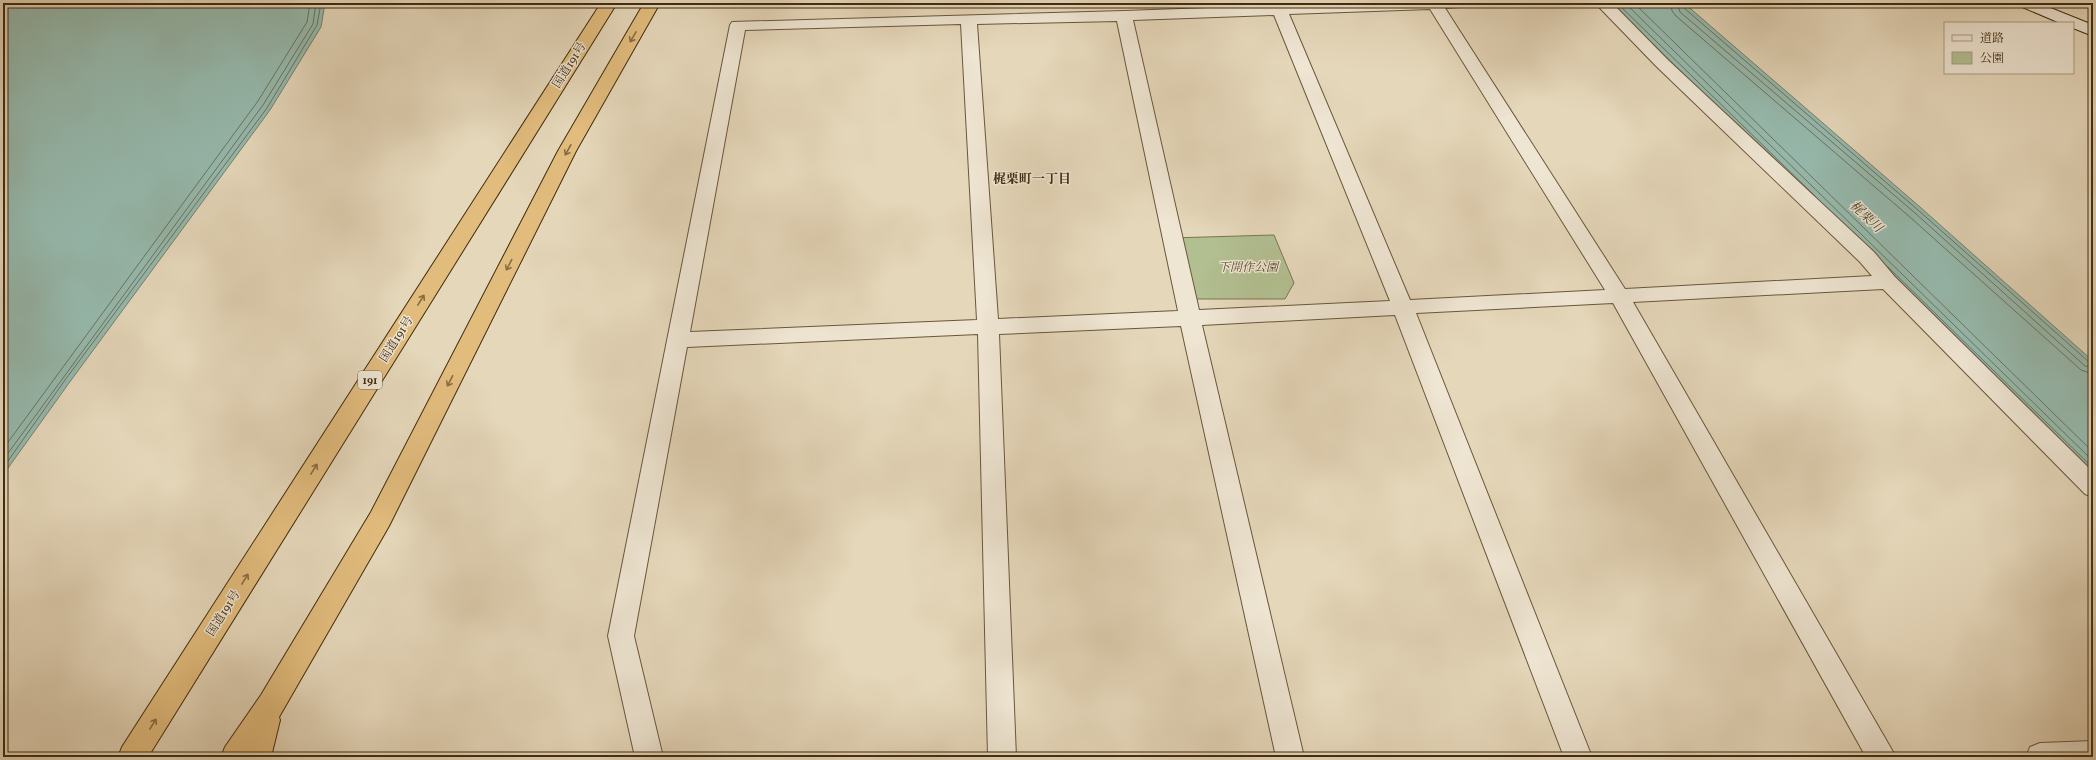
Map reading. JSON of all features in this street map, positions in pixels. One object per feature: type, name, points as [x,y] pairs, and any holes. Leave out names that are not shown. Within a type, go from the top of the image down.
[{"type":"highway","name":"国道191号","points":[[132,757],[609,3]]},
{"type":"highway","points":[[235,757],[271,704],[380,519],[567,151],[652,3]]},
{"type":"highway","points":[[257,757],[271,704]]},
{"type":"street","points":[[649,757],[621,636],[738,25],[1124,16],[1467,3]]},
{"type":"street","points":[[1602,3],[1662,63],[1867,257],[1888,282],[2093,487]]},
{"type":"street","points":[[2025,3],[2071,22]]},
{"type":"street","points":[[1435,4],[1619,296],[1882,757]]},
{"type":"street","points":[[1280,11],[1403,308],[1578,757]]},
{"type":"street","points":[[1124,16],[1190,318],[1290,757]]},
{"type":"street","points":[[969,20],[988,326],[1002,757]]},
{"type":"street","points":[[2074,23],[2093,31]]},
{"type":"street","points":[[677,340],[1403,308],[1888,282]]},
{"type":"street","points":[[2040,757],[2093,756]]},
{"type":"green space","name":"下開作公園","points":[[1274,235],[1294,283],[1285,299],[1196,299],[1171,238]]},
{"type":"water","points":[[3,3],[325,3],[321,27],[270,110],[3,475]]},
{"type":"water","name":"梶栗川","points":[[1611,3],[1684,3],[1920,207],[2093,361],[2093,473]]},
{"type":"district","name":"梶栗町一丁目","points":[[1032,178]]}]
